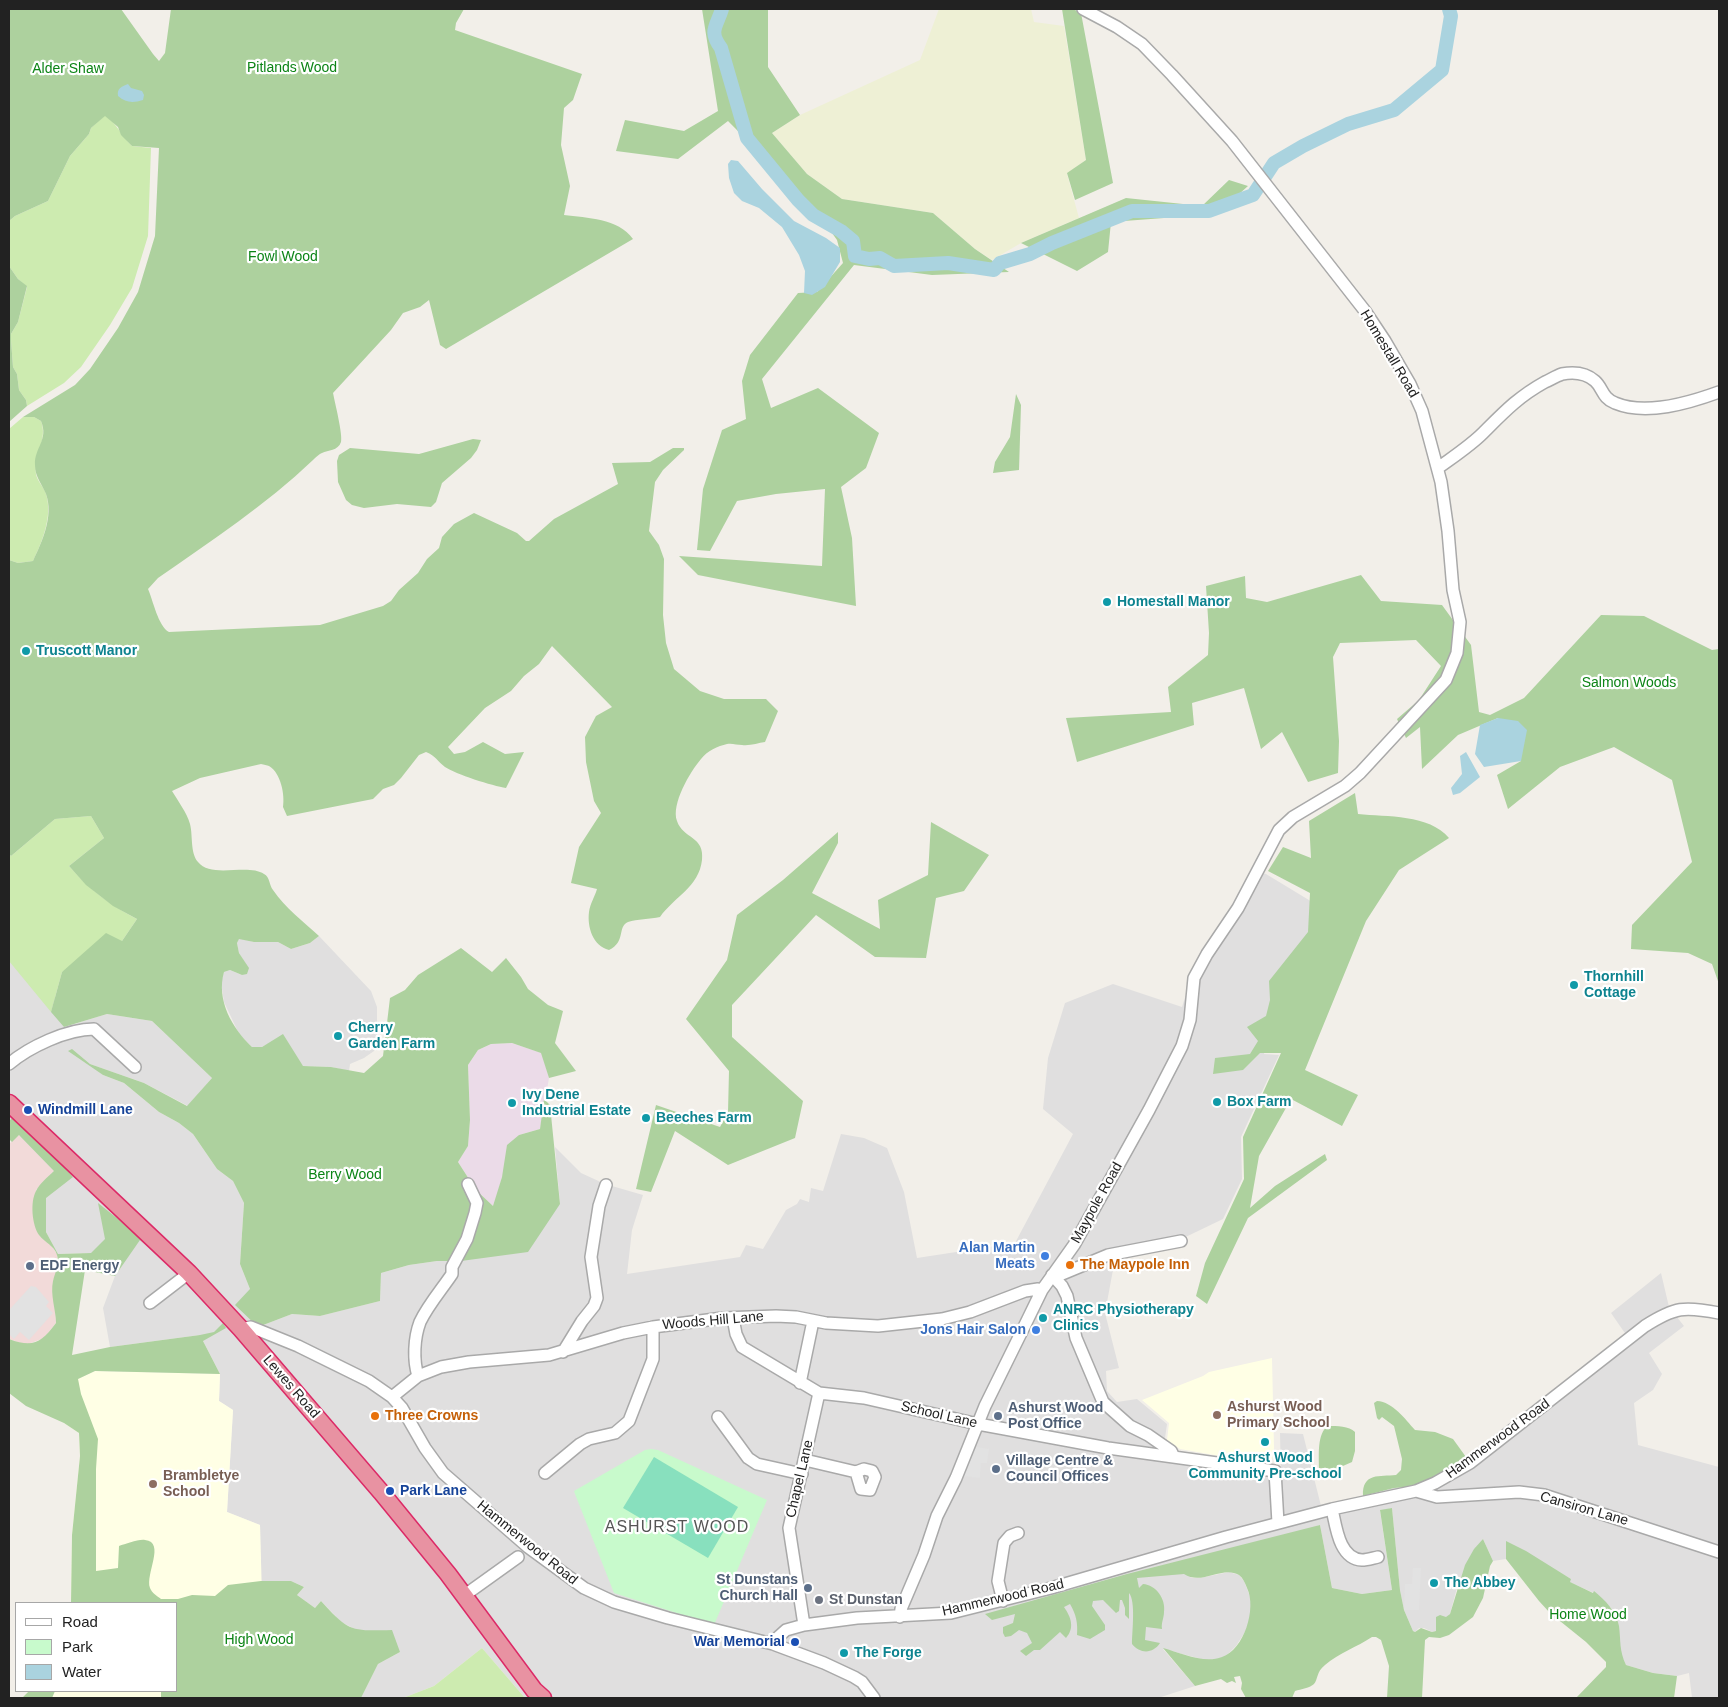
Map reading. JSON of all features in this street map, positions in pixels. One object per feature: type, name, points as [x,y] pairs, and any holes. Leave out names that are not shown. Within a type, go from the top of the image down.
[{"type":"highway","name":"Lewes Road","points":[[9,1103],[189,1272],[241,1329],[381,1492],[465,1596],[534,1690],[543,1698]]},
{"type":"street","name":"Homestall Road","points":[[1083,9],[1118,27],[1142,44],[1232,141],[1267,184],[1365,311],[1385,341],[1410,384],[1422,411],[1438,468],[1448,531],[1453,590],[1460,622],[1457,653],[1446,680],[1360,773],[1345,786],[1292,817],[1279,830],[1258,873]]},
{"type":"street","points":[[1438,468],[1482,434],[1496,418],[1520,398],[1562,374],[1584,374],[1596,381],[1607,399],[1628,407],[1663,407],[1683,404],[1719,392]]},
{"type":"street","name":"Maypole Road","points":[[900,1617],[901,1609],[938,1516],[989,1398],[1042,1290],[1074,1245],[1150,1110],[1182,1046],[1190,1020],[1194,978],[1258,873]]},
{"type":"street","points":[[9,1064],[18,1057],[54,1039],[78,1030],[94,1029],[135,1067]]},
{"type":"street","points":[[418,1376],[414,1365],[420,1322],[452,1274],[452,1267],[467,1239],[476,1213],[477,1203],[468,1184]]},
{"type":"street","points":[[563,1352],[582,1321],[594,1306],[597,1298],[591,1257],[599,1206],[606,1184]]},
{"type":"street","points":[[1174,1457],[1171,1451],[1148,1435],[1130,1426],[1103,1402],[1076,1338],[1067,1296],[1062,1286],[1053,1276],[1108,1255],[1181,1241]]},
{"type":"street","points":[[150,1303],[189,1272]]},
{"type":"street","name":"Woods Hill Lane","points":[[392,1397],[408,1382],[441,1367],[469,1362],[524,1358],[563,1352],[623,1333],[653,1326],[776,1316],[796,1317],[826,1323],[873,1326],[942,1319],[970,1312],[1024,1291],[1042,1290]]},
{"type":"street","name":"Hammerwood Road","points":[[241,1329],[251,1327],[298,1346],[369,1381],[392,1397],[402,1408],[425,1448],[443,1473],[538,1556],[584,1588],[614,1602],[668,1618],[773,1644],[786,1630],[804,1625],[851,1619],[951,1613],[1003,1601],[1278,1523],[1416,1491],[1435,1483],[1470,1463],[1645,1326],[1667,1312],[1690,1308],[1719,1313]]},
{"type":"street","name":"School Lane","points":[[733,1318],[736,1334],[742,1347],[819,1393],[864,1398],[978,1424],[1108,1448],[1276,1471],[1278,1523]]},
{"type":"street","points":[[800,1383],[813,1321]]},
{"type":"street","points":[[545,1473],[580,1444],[589,1439],[615,1433],[628,1421],[653,1359],[653,1326]]},
{"type":"street","name":"Chapel Lane","points":[[804,1625],[789,1528],[819,1393]]},
{"type":"street","points":[[718,1417],[748,1458],[757,1464],[802,1474]]},
{"type":"street","points":[[805,1460],[856,1472]]},
{"type":"street","name":"Cansiron Lane","points":[[1416,1491],[1437,1497],[1519,1492],[1544,1496],[1719,1552]]},
{"type":"street","points":[[1332,1509],[1340,1540],[1346,1551],[1355,1558],[1362,1560],[1378,1557]]},
{"type":"street","points":[[1003,1601],[998,1581],[1004,1544],[1010,1536],[1018,1533]]},
{"type":"street","points":[[1340,1540],[1352,1537]]},
{"type":"street","points":[[518,1557],[521,1541]]},
{"type":"street","points":[[465,1596],[518,1557],[538,1556]]},
{"type":"street","points":[[773,1644],[824,1663],[854,1677],[862,1682],[874,1698]]},
{"type":"shaded area","points":[[939,9],[1031,9],[1034,22],[1064,26],[1086,160],[1067,174],[1079,218],[1021,243],[992,260],[975,249],[933,213],[842,199],[807,174],[772,133],[800,115],[920,60]]},
{"type":"shaded area","points":[[9,854],[64,1027],[107,1014],[152,1021],[212,1078],[188,1106],[144,1083],[90,1064],[72,1049],[103,1075],[124,1083],[159,1112],[179,1123],[193,1134],[217,1169],[233,1181],[244,1203],[240,1264],[250,1289],[258,1327],[292,1314],[320,1316],[380,1301],[381,1273],[409,1265],[437,1261],[461,1261],[560,1204],[555,1147],[581,1173],[605,1184],[643,1195],[632,1230],[627,1274],[740,1257],[746,1245],[763,1249],[786,1210],[797,1204],[800,1199],[809,1202],[811,1188],[823,1191],[841,1134],[864,1138],[887,1148],[904,1192],[917,1258],[1015,1243],[1073,1134],[1043,1109],[1048,1058],[1065,1003],[1113,984],[1182,1007],[1195,966],[1254,870],[1266,874],[1327,911],[1281,982],[1264,1054],[1279,1055],[1241,1137],[1242,1179],[1223,1219],[1169,1245],[1115,1259],[1105,1313],[1119,1368],[1106,1371],[1107,1391],[1117,1402],[1137,1399],[1167,1424],[1162,1459],[1281,1479],[1280,1433],[1303,1434],[1321,1506],[1394,1488],[1435,1487],[1629,1339],[1611,1313],[1661,1273],[1669,1307],[1684,1326],[1649,1353],[1662,1374],[1653,1390],[1634,1403],[1638,1445],[1719,1467],[1719,1698],[1692,1698],[1689,1673],[1677,1676],[1653,1673],[1626,1665],[1619,1651],[1615,1616],[1611,1608],[1594,1593],[1569,1582],[1571,1579],[1506,1542],[1506,1559],[1493,1561],[1483,1539],[1458,1584],[1450,1614],[1436,1631],[1432,1632],[1419,1628],[1415,1632],[1413,1631],[1404,1610],[1400,1590],[1392,1508],[1380,1511],[1392,1590],[1362,1594],[1332,1588],[1320,1525],[1190,1578],[1200,1578],[1229,1572],[1239,1575],[1244,1581],[1251,1599],[1249,1622],[1236,1646],[1225,1657],[1209,1661],[1163,1649],[1195,1686],[1158,1698],[525,1698],[482,1648],[434,1686],[403,1698],[361,1698],[378,1664],[400,1652],[341,1622],[321,1601],[315,1608],[297,1595],[304,1587],[291,1581],[261,1581],[260,1525],[227,1512],[233,1410],[219,1401],[220,1374],[200,1335],[110,1347],[103,1308],[115,1276],[91,1253],[58,1254],[46,1232],[46,1198],[12,1118],[9,1121]]},
{"type":"shaded area","points":[[319,936],[371,991],[377,1007],[377,1045],[374,1051],[350,1064],[349,1071],[331,1067],[303,1066],[274,1041],[262,1047],[252,1047],[239,1034],[224,1002],[221,982],[224,972],[230,970],[242,975],[248,968],[239,953],[237,943],[239,938],[254,942],[278,942],[291,949],[310,943]]},
{"type":"shaded area","points":[[512,1043],[542,1053],[549,1078],[540,1129],[519,1135],[502,1177],[494,1207],[476,1190],[458,1162],[468,1146],[470,1120],[468,1065],[478,1050],[491,1044]]},
{"type":"shaded area","points":[[19,1135],[54,1171],[36,1190],[40,1236],[52,1246],[57,1254],[58,1263],[53,1281],[56,1323],[44,1338],[26,1345],[9,1339],[9,1144]]},
{"type":"shaded area","points":[[31,1286],[36,1287],[49,1302],[46,1306],[53,1313],[29,1340],[20,1332],[14,1339],[9,1334],[9,1309]]},
{"type":"shaded area","name":"Ashurst Wood Primary School","points":[[1272,1358],[1274,1448],[1271,1465],[1180,1449],[1167,1440],[1169,1423],[1142,1400],[1209,1372]]},
{"type":"shaded area","name":"Brambletye School","points":[[95,1371],[220,1374],[219,1401],[233,1410],[227,1512],[260,1525],[262,1596],[178,1603],[71,1602],[72,1535],[80,1456],[79,1433],[64,1423],[78,1379]]},
{"type":"shaded area","points":[[976,1447],[989,1449],[987,1463],[981,1463],[980,1478],[964,1476],[965,1470]]},
{"type":"shaded area","points":[[1413,1568],[1421,1568],[1419,1610],[1404,1610],[1405,1584],[1412,1584]]},
{"type":"shaded area","points":[[28,1692],[161,1692],[161,1698],[22,1698]]},
{"type":"green space","points":[[9,9],[121,9],[159,61],[165,53],[171,9],[464,9],[456,23],[455,30],[582,74],[573,100],[564,108],[561,145],[570,186],[564,215],[592,218],[611,223],[627,232],[633,239],[446,349],[440,345],[429,300],[420,307],[403,313],[391,330],[333,393],[341,433],[340,445],[333,450],[318,455],[257,507],[158,578],[148,589],[159,619],[169,632],[320,625],[383,606],[391,601],[399,590],[418,573],[427,559],[439,548],[442,537],[454,524],[474,513],[517,533],[526,541],[529,541],[554,519],[618,484],[612,463],[650,462],[673,448],[684,448],[663,470],[655,482],[649,531],[659,545],[664,559],[663,615],[666,643],[674,669],[700,691],[724,699],[766,699],[778,711],[765,742],[748,745],[729,744],[709,751],[703,756],[687,780],[679,797],[676,814],[677,821],[680,827],[700,846],[702,860],[700,869],[691,885],[660,917],[628,922],[623,927],[618,943],[609,950],[603,948],[592,935],[589,924],[590,909],[597,889],[571,883],[579,847],[601,813],[594,801],[586,762],[585,737],[596,716],[612,707],[552,646],[539,664],[524,676],[511,691],[485,708],[448,747],[454,754],[465,752],[483,742],[505,754],[524,752],[506,788],[450,770],[426,752],[419,755],[394,785],[383,789],[373,799],[287,816],[283,807],[283,791],[277,774],[269,766],[261,764],[200,778],[172,791],[189,820],[194,854],[198,862],[212,870],[249,870],[264,874],[283,903],[319,936],[310,943],[291,949],[278,942],[254,942],[239,939],[237,943],[239,953],[249,968],[247,974],[242,975],[230,970],[224,972],[222,993],[232,1022],[252,1047],[262,1047],[283,1034],[303,1066],[331,1067],[364,1073],[383,1056],[390,998],[405,990],[418,975],[461,948],[492,972],[506,958],[528,989],[548,1005],[563,1011],[555,1043],[576,1071],[549,1078],[541,1053],[512,1043],[491,1044],[478,1050],[468,1065],[470,1120],[468,1146],[458,1162],[476,1190],[493,1206],[502,1177],[507,1145],[519,1135],[540,1129],[544,1099],[550,1105],[560,1204],[528,1252],[461,1261],[437,1261],[409,1265],[381,1273],[380,1301],[320,1316],[292,1314],[258,1327],[235,1305],[250,1289],[240,1264],[244,1203],[233,1181],[217,1169],[193,1134],[179,1123],[159,1112],[124,1083],[103,1075],[68,1051],[72,1049],[90,1064],[144,1083],[187,1106],[212,1078],[152,1021],[107,1014],[64,1027],[51,1012],[62,972],[106,933],[122,941],[137,919],[113,906],[86,885],[69,866],[104,838],[91,816],[55,819],[11,856],[9,854],[9,560],[18,563],[33,561],[46,529],[49,511],[46,494],[35,469],[35,459],[42,439],[43,428],[41,421],[34,417],[23,417],[75,385],[90,369],[118,328],[138,292],[155,236],[159,148],[132,146],[121,135],[118,127],[105,116],[91,128],[89,134],[70,156],[48,201],[15,216],[9,221]]},
{"type":"green space","points":[[702,9],[768,9],[768,67],[800,115],[772,133],[807,174],[842,199],[933,213],[975,249],[1009,272],[932,275],[854,265],[762,379],[771,408],[818,388],[879,433],[866,468],[841,487],[852,538],[856,606],[698,575],[679,556],[822,566],[825,489],[776,494],[737,501],[710,551],[697,550],[703,489],[722,430],[746,419],[742,381],[750,355],[798,293],[817,292],[843,263],[837,240],[815,209],[728,121],[678,159],[616,151],[625,120],[684,131],[718,111]]},
{"type":"green space","points":[[1062,9],[1073,9],[1081,13],[1113,183],[1075,200],[1067,173],[1086,160]]},
{"type":"green space","points":[[105,115],[132,146],[151,148],[148,236],[132,288],[110,325],[81,367],[64,383],[27,406],[26,400],[19,390],[17,374],[13,367],[11,334],[18,322],[27,287],[18,279],[9,266],[9,221],[15,216],[48,201],[70,156],[89,134],[91,128]]},
{"type":"green space","points":[[1229,180],[1248,186],[1217,214],[1111,222],[1108,252],[1077,271],[1021,243],[1126,198],[1202,206]]},
{"type":"green space","points":[[9,266],[18,279],[27,286],[18,322],[11,334],[11,340],[13,367],[17,374],[19,390],[26,400],[27,406],[9,422]]},
{"type":"green space","points":[[1016,394],[1021,405],[1019,470],[993,473],[995,462],[1010,437]]},
{"type":"green space","points":[[23,417],[34,417],[41,421],[43,428],[36,474],[46,494],[48,511],[46,529],[33,561],[18,563],[9,560],[9,429]]},
{"type":"green space","points":[[473,439],[481,440],[477,450],[471,458],[442,483],[436,502],[431,507],[397,504],[364,508],[352,505],[346,500],[338,482],[337,461],[339,455],[350,448],[419,454]]},
{"type":"green space","name":"Salmon Woods","points":[[1361,575],[1381,601],[1442,605],[1471,645],[1479,712],[1490,715],[1524,698],[1601,615],[1644,616],[1712,650],[1719,649],[1719,984],[1712,964],[1688,953],[1631,949],[1632,925],[1692,862],[1672,780],[1614,747],[1560,767],[1508,809],[1497,775],[1521,761],[1498,718],[1458,735],[1422,769],[1420,727],[1406,738],[1397,719],[1419,700],[1441,666],[1416,640],[1340,643],[1333,657],[1339,741],[1338,773],[1308,782],[1282,732],[1261,749],[1244,688],[1192,703],[1194,725],[1077,762],[1066,718],[1171,712],[1168,687],[1208,655],[1209,633],[1206,586],[1245,576],[1246,598],[1267,602]]},
{"type":"green space","points":[[1355,793],[1358,814],[1407,818],[1419,821],[1441,830],[1449,838],[1399,870],[1366,921],[1305,1070],[1358,1095],[1342,1126],[1291,1099],[1259,1156],[1250,1208],[1275,1186],[1325,1154],[1327,1160],[1248,1218],[1207,1304],[1196,1296],[1205,1263],[1244,1179],[1243,1137],[1281,1053],[1260,1053],[1243,1070],[1213,1074],[1215,1058],[1250,1054],[1258,1041],[1247,1027],[1266,1016],[1270,1000],[1269,981],[1308,932],[1310,893],[1268,871],[1283,847],[1311,858],[1309,821]]},
{"type":"green space","points":[[91,816],[104,838],[69,866],[101,896],[137,919],[122,941],[62,972],[51,1012],[9,961],[9,854],[11,856],[55,819]]},
{"type":"green space","points":[[931,822],[989,855],[964,891],[936,898],[926,958],[875,957],[816,915],[732,1005],[732,1037],[803,1101],[795,1138],[728,1165],[675,1131],[651,1192],[636,1189],[656,1105],[720,1127],[728,1112],[729,1071],[686,1019],[727,960],[737,915],[783,880],[838,832],[838,843],[812,893],[880,929],[878,900],[928,875]]},
{"type":"green space","name":"High Wood","points":[[12,1118],[53,1154],[73,1177],[46,1198],[46,1232],[58,1254],[91,1253],[105,1239],[98,1203],[182,1270],[180,1273],[140,1240],[115,1276],[85,1270],[72,1355],[110,1347],[200,1335],[214,1332],[223,1323],[226,1328],[203,1341],[220,1374],[95,1371],[78,1379],[81,1394],[98,1439],[96,1469],[96,1571],[118,1568],[119,1546],[145,1540],[151,1542],[154,1546],[154,1560],[149,1582],[150,1588],[161,1599],[178,1599],[192,1595],[215,1596],[228,1585],[261,1581],[291,1581],[304,1587],[297,1595],[315,1608],[321,1601],[338,1619],[352,1628],[392,1630],[400,1652],[378,1664],[361,1698],[161,1698],[161,1692],[178,1692],[178,1602],[71,1602],[72,1535],[80,1456],[79,1433],[64,1423],[26,1406],[9,1393],[9,1339],[24,1343],[36,1342],[46,1335],[56,1323],[52,1286],[58,1262],[57,1255],[54,1249],[39,1235],[33,1213],[33,1201],[36,1191],[54,1171],[19,1135],[12,1142],[9,1139],[9,1121]]},
{"type":"green space","points":[[1377,1401],[1388,1404],[1403,1416],[1415,1430],[1435,1432],[1453,1439],[1466,1457],[1419,1486],[1394,1488],[1363,1496],[1363,1488],[1369,1479],[1378,1476],[1396,1475],[1401,1470],[1402,1459],[1394,1426],[1382,1417],[1379,1420],[1377,1418],[1374,1403]]},
{"type":"green space","points":[[1328,1426],[1346,1427],[1355,1432],[1355,1451],[1352,1462],[1336,1469],[1319,1468],[1320,1439],[1324,1429]]},
{"type":"green space","points":[[645,1450],[658,1450],[767,1500],[714,1625],[614,1593],[575,1494],[574,1491]]},
{"type":"green space","points":[[654,1457],[738,1507],[708,1558],[623,1508]]},
{"type":"green space","points":[[1392,1508],[1400,1590],[1404,1610],[1413,1631],[1415,1632],[1421,1628],[1432,1632],[1436,1631],[1436,1617],[1440,1615],[1446,1617],[1450,1614],[1465,1565],[1474,1549],[1483,1539],[1493,1561],[1490,1566],[1483,1598],[1473,1617],[1449,1635],[1440,1638],[1429,1637],[1425,1640],[1422,1698],[1387,1698],[1389,1666],[1381,1640],[1376,1637],[1372,1637],[1330,1661],[1320,1670],[1314,1684],[1295,1691],[1292,1698],[1246,1698],[1241,1689],[1240,1676],[1234,1677],[1236,1683],[1232,1681],[1227,1683],[1221,1679],[1195,1686],[1163,1648],[1200,1659],[1215,1659],[1230,1653],[1237,1646],[1249,1617],[1250,1596],[1242,1578],[1232,1573],[1219,1573],[1198,1578],[1184,1574],[1137,1578],[1139,1588],[1143,1584],[1156,1590],[1162,1598],[1164,1607],[1162,1629],[1146,1627],[1145,1640],[1160,1643],[1150,1651],[1139,1650],[1132,1644],[1133,1609],[1129,1593],[1129,1619],[1125,1615],[1122,1600],[1120,1600],[1119,1611],[1116,1613],[1103,1600],[1093,1601],[1092,1606],[1105,1625],[1105,1630],[1090,1639],[1077,1635],[1076,1619],[1070,1604],[1064,1607],[1071,1622],[1069,1634],[1066,1638],[1060,1632],[1040,1650],[1034,1650],[1026,1656],[1020,1651],[1032,1643],[1027,1633],[1019,1630],[1011,1636],[1005,1637],[1003,1633],[1003,1627],[1013,1623],[1015,1614],[992,1620],[985,1614],[1127,1574],[1320,1525],[1332,1588],[1362,1594],[1392,1590],[1380,1510]]},
{"type":"green space","name":"Home Wood","points":[[1506,1541],[1571,1579],[1570,1582],[1593,1593],[1594,1591],[1602,1598],[1610,1606],[1618,1621],[1621,1650],[1626,1665],[1653,1673],[1677,1676],[1674,1698],[1576,1698],[1606,1667],[1606,1662],[1539,1601],[1506,1559]]},
{"type":"green space","points":[[482,1648],[525,1698],[403,1698],[434,1686]]},
{"type":"green space","points":[[28,1692],[55,1692],[52,1698],[22,1698]]},
{"type":"water","points":[[128,84],[131,88],[142,91],[144,95],[143,100],[130,102],[118,96],[120,88]]},
{"type":"water","points":[[731,160],[738,161],[762,189],[794,221],[826,238],[840,248],[840,262],[825,287],[812,295],[804,293],[805,271],[799,255],[782,227],[759,208],[742,201],[734,193],[729,178],[728,164]]},
{"type":"water","points":[[1498,718],[1518,721],[1527,730],[1521,761],[1484,767],[1475,754],[1480,725]]},
{"type":"water","points":[[1466,752],[1480,777],[1460,793],[1453,795],[1451,788],[1462,774],[1460,756]]},
{"type":"waterway","points":[[722,9],[714,33],[721,48],[747,138],[798,200],[813,215],[841,231],[853,241],[855,256],[869,259],[880,258],[894,266],[948,263],[994,270],[1000,263],[1030,254],[1052,243],[1132,211],[1209,211],[1253,195],[1274,163],[1303,146],[1348,124],[1394,110],[1442,70],[1451,16],[1449,9]]},
{"type":"place","name":"Homestall Manor","points":[[1107,602]]},
{"type":"place","name":"Truscott Manor","points":[[26,651]]},
{"type":"place","name":"Thornhill Cottage","points":[[1574,985]]},
{"type":"place","name":"Cherry Garden Farm","points":[[338,1036]]},
{"type":"place","name":"Box Farm","points":[[1217,1102]]},
{"type":"place","name":"Ivy Dene Industrial Estate","points":[[512,1103]]},
{"type":"place","name":"Windmill Lane","points":[[28,1110]]},
{"type":"place","name":"Beeches Farm","points":[[646,1118]]},
{"type":"place","name":"Alan Martin Meats","points":[[1045,1256]]},
{"type":"place","name":"The Maypole Inn","points":[[1070,1265]]},
{"type":"place","name":"EDF Energy","points":[[30,1266]]},
{"type":"place","name":"ANRC Physiotherapy Clinics","points":[[1043,1318]]},
{"type":"place","name":"Jons Hair Salon","points":[[1036,1330]]},
{"type":"place","name":"Ashurst Wood Primary School","points":[[1217,1415]]},
{"type":"place","name":"Three Crowns","points":[[375,1416]]},
{"type":"place","name":"Ashurst Wood Post Office","points":[[998,1416]]},
{"type":"place","name":"Ashurst Wood Community Pre-school","points":[[1265,1442]]},
{"type":"place","name":"Village Centre & Council Offices","points":[[996,1469]]},
{"type":"place","name":"Brambletye School","points":[[153,1484]]},
{"type":"place","name":"Park Lane","points":[[390,1491]]},
{"type":"place","name":"The Abbey","points":[[1434,1583]]},
{"type":"place","name":"St Dunstans Church Hall","points":[[808,1588]]},
{"type":"place","name":"St Dunstan","points":[[819,1600]]},
{"type":"place","name":"War Memorial","points":[[795,1642]]},
{"type":"place","name":"The Forge","points":[[844,1653]]},
{"type":"district","name":"ASHURST WOOD","points":[[677,1528]]},
{"type":"park label","name":"Pitlands Wood","points":[[292,68]]},
{"type":"park label","name":"Alder Shaw","points":[[68,69]]},
{"type":"park label","name":"Fowl Wood","points":[[283,257]]},
{"type":"park label","name":"Berry Wood","points":[[345,1175]]}]
